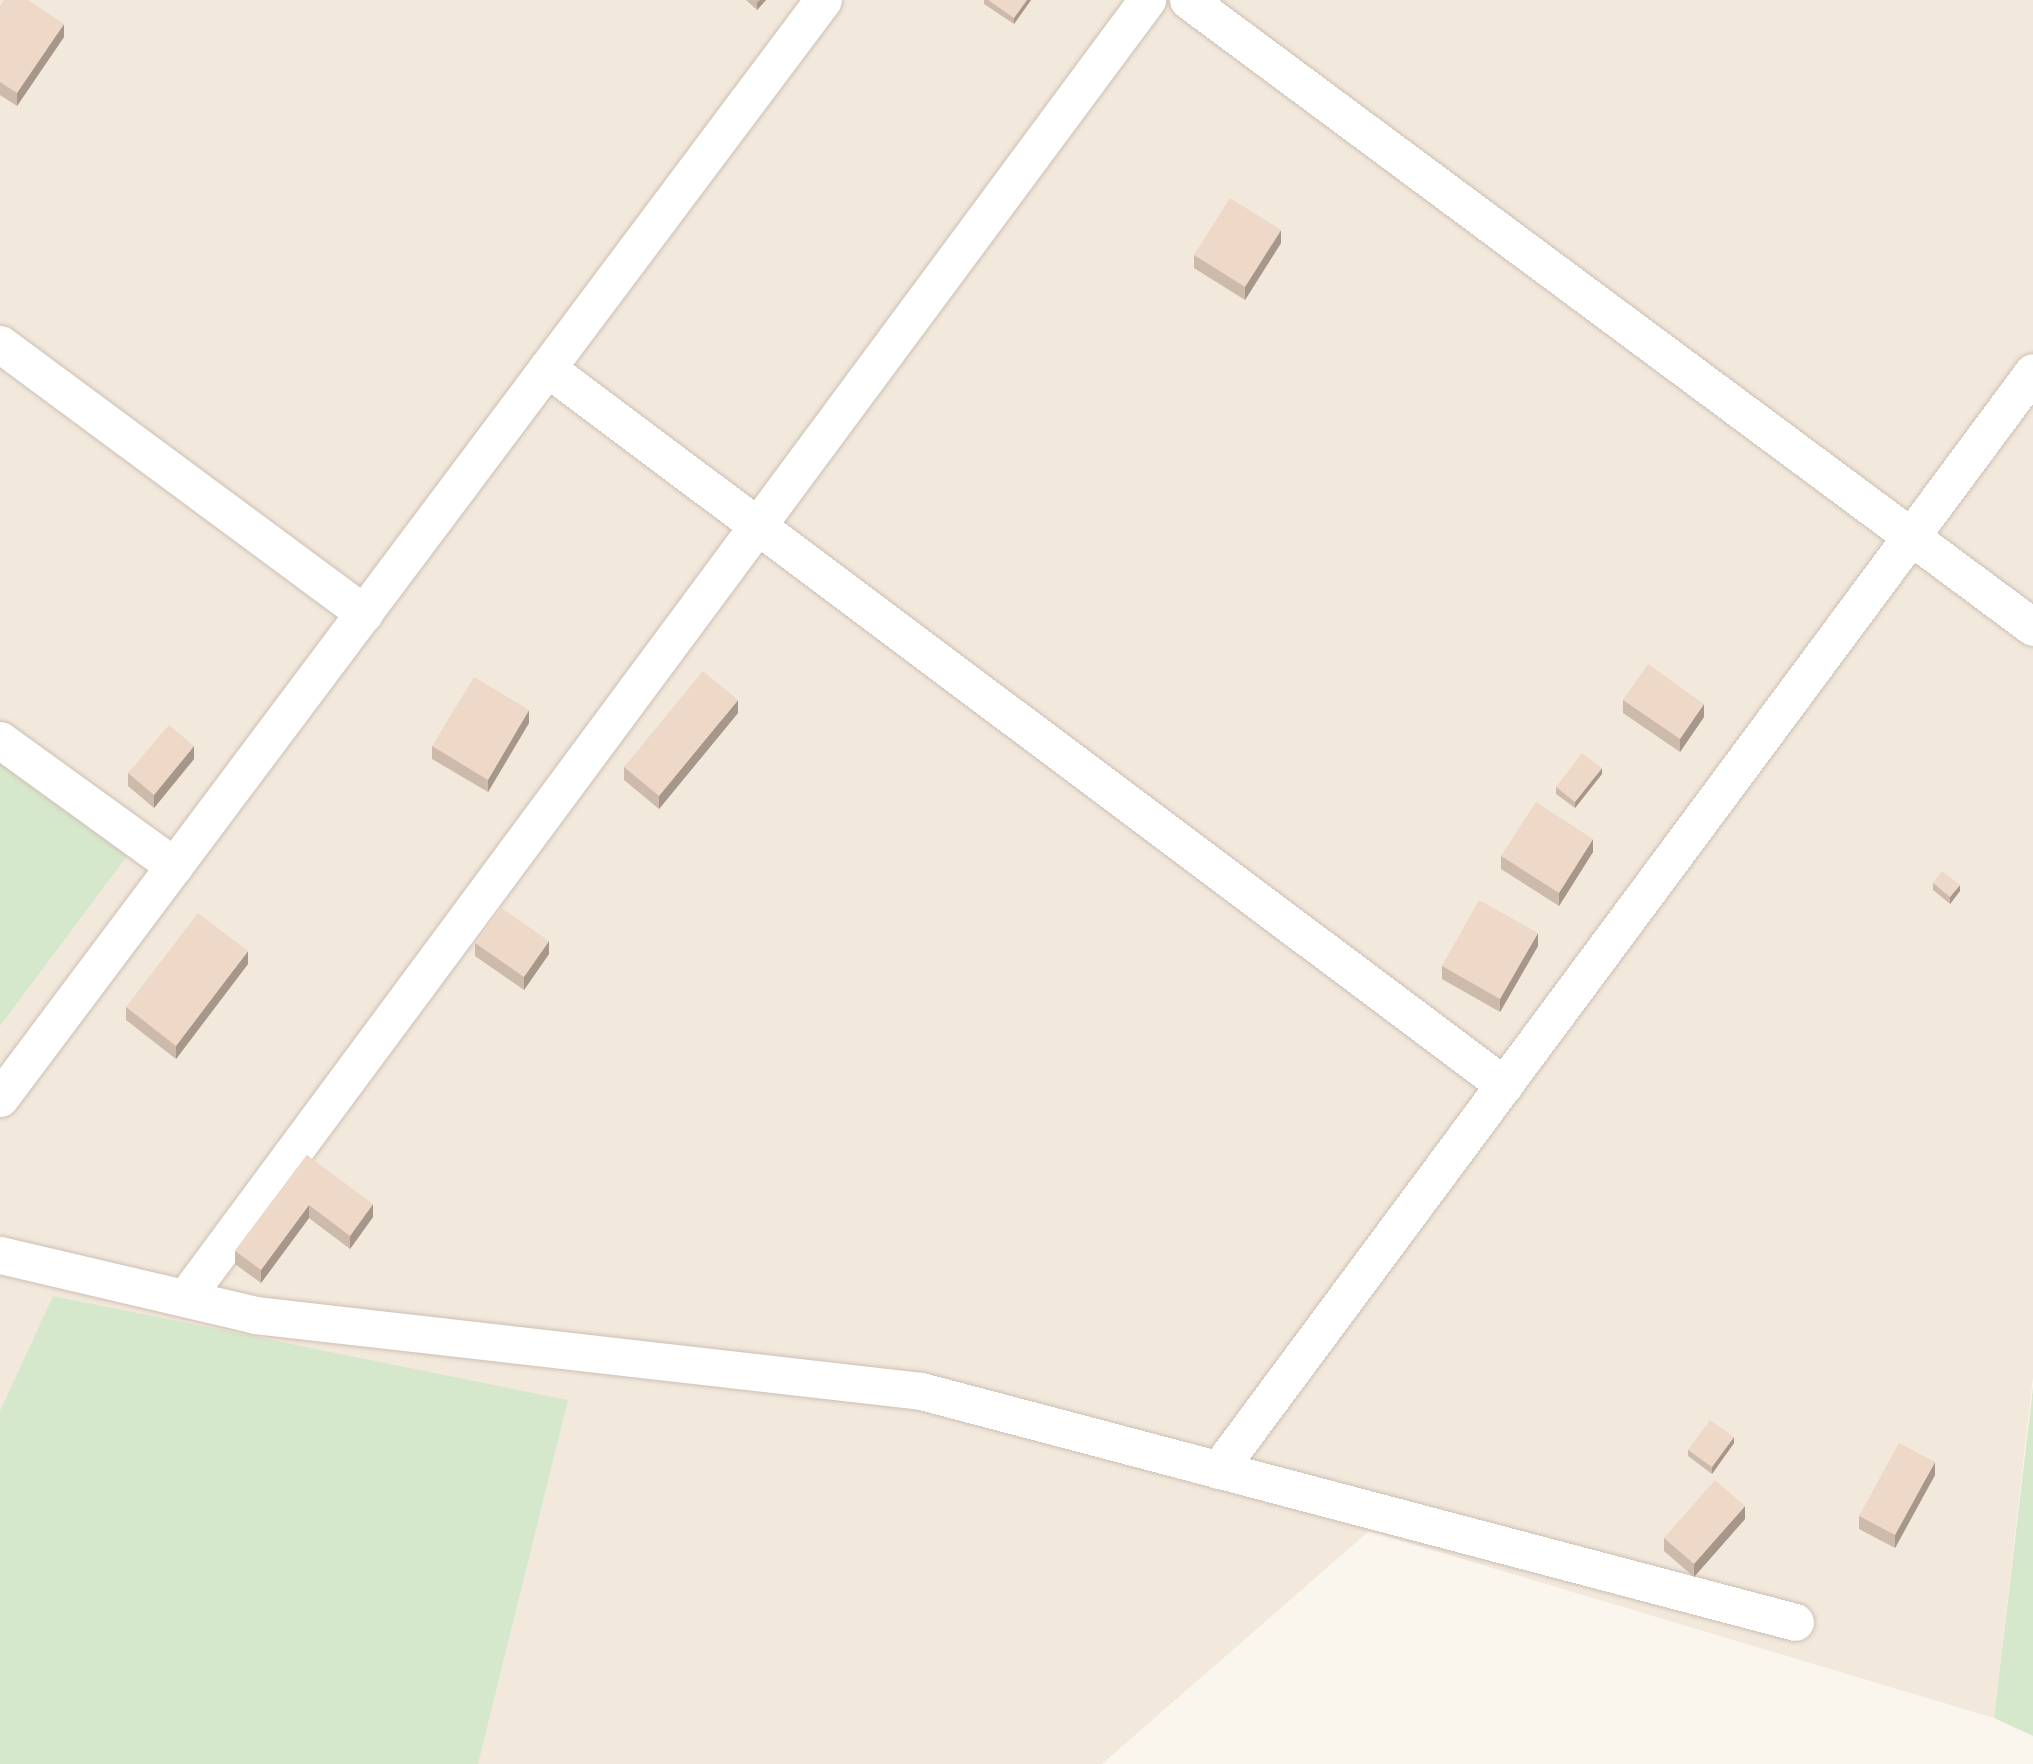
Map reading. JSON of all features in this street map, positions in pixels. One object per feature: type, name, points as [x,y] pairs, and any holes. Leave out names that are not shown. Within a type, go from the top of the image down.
[{"type":"street","points":[[0,1098],[823,0]]},
{"type":"street","points":[[185,1298],[1147,0]]},
{"type":"street","points":[[1188,0],[2033,627]]},
{"type":"street","points":[[0,344],[364,612]]},
{"type":"street","points":[[547,368],[1504,1085]]},
{"type":"street","points":[[1218,1470],[2033,372]]},
{"type":"street","points":[[0,740],[174,866]]},
{"type":"street","points":[[0,1255],[255,1315],[921,1391],[1795,1622]]},
{"type":"shaded area","points":[[0,0],[2033,0],[2033,1377],[1994,1718],[1369,1531],[1102,1764],[0,1764]]},
{"type":"green space","points":[[0,761],[127,856],[0,1026]]},
{"type":"green space","points":[[53,1296],[568,1400],[478,1764],[0,1764],[0,1411]]},
{"type":"green space","points":[[2033,1387],[2033,1736],[1994,1718]]},
{"type":"building","points":[[4,0],[28,0],[64,24],[17,93],[0,82],[0,6]]},
{"type":"building","points":[[988,0],[1027,0],[1014,18]]},
{"type":"building","points":[[1230,198],[1281,230],[1245,287],[1194,255]]},
{"type":"building","points":[[1648,664],[1704,704],[1680,739],[1623,700]]},
{"type":"building","points":[[703,671],[738,700],[659,796],[624,767]]},
{"type":"building","points":[[474,677],[529,710],[488,780],[432,746]]},
{"type":"building","points":[[169,725],[194,746],[154,795],[128,773]]},
{"type":"building","points":[[1582,753],[1602,768],[1575,802],[1556,787]]},
{"type":"building","points":[[1536,802],[1593,839],[1559,893],[1501,856]]},
{"type":"building","points":[[1942,871],[1960,885],[1950,897],[1933,883]]},
{"type":"building","points":[[1479,900],[1538,933],[1500,999],[1442,966]]},
{"type":"building","points":[[500,907],[549,941],[524,977],[475,943]]},
{"type":"building","points":[[198,913],[248,951],[176,1046],[126,1007]]},
{"type":"building","points":[[307,1155],[373,1204],[350,1236],[309,1205],[261,1270],[235,1251]]},
{"type":"building","points":[[1710,1420],[1734,1437],[1712,1467],[1688,1450]]},
{"type":"building","points":[[1899,1443],[1935,1462],[1895,1535],[1859,1516]]},
{"type":"building","points":[[1715,1480],[1745,1506],[1694,1564],[1664,1538]]}]
